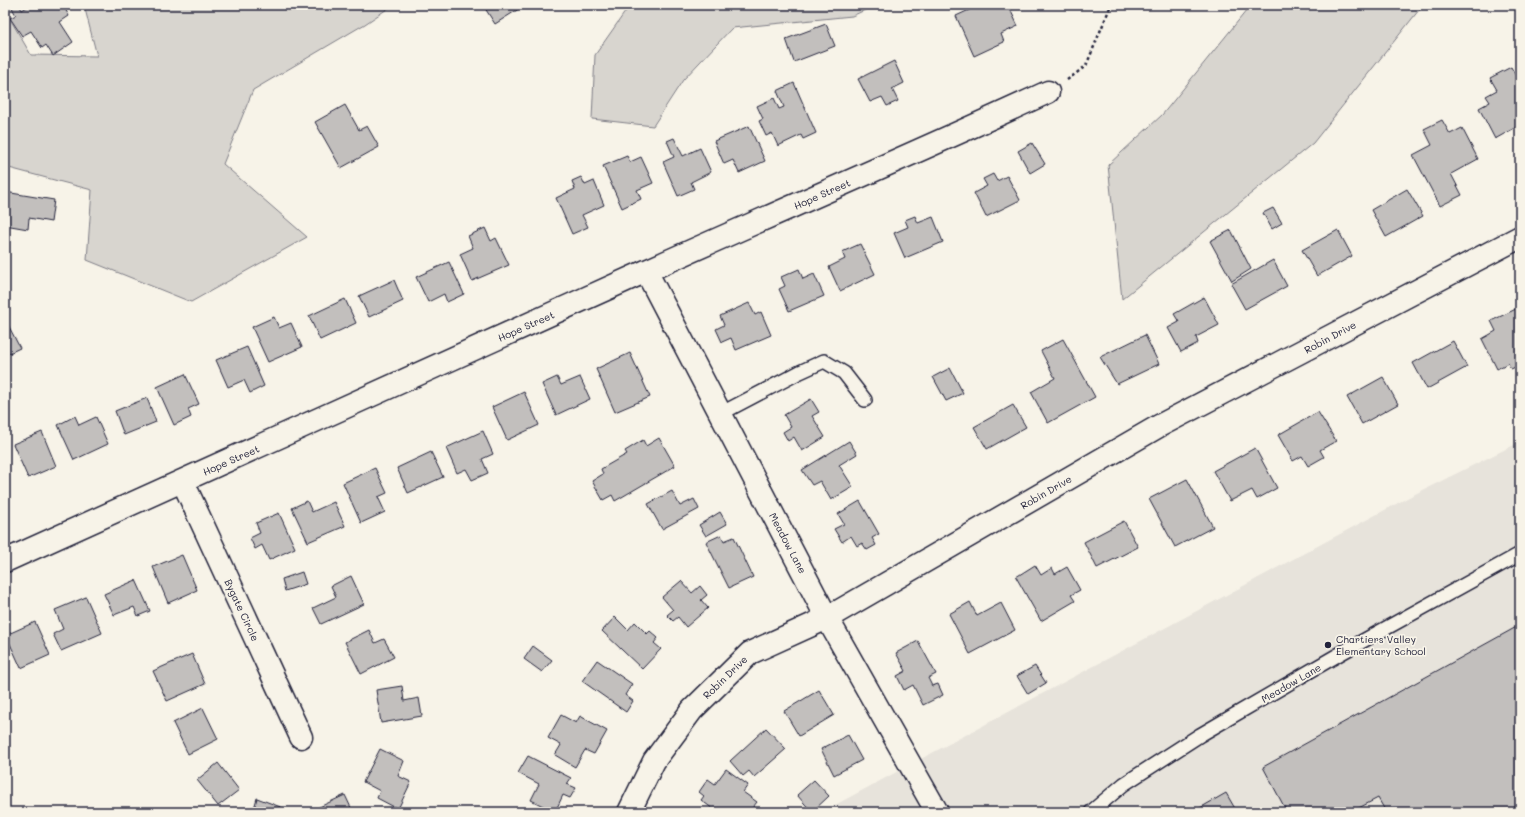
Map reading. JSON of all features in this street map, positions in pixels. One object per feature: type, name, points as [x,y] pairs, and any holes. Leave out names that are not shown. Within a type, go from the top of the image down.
[{"type":"street","name":"Hope Street","points":[[5,561],[183,482],[646,271],[938,143],[1048,92]]},
{"type":"street","name":"Robin Drive","points":[[629,812],[654,761],[697,704],[750,653],[827,618],[1159,426],[1520,237]]},
{"type":"street","name":"Meadow Lane","points":[[646,271],[827,618],[937,812]]},
{"type":"street","name":"Bygate Circle","points":[[183,482],[301,737]]},
{"type":"lane","points":[[720,414],[824,361],[844,373],[865,400]]},
{"type":"lane","name":"Meadow Lane","points":[[1091,812],[1124,784],[1200,735],[1343,652],[1520,554]]},
{"type":"path","points":[[1048,92],[1086,66],[1111,5]]},
{"type":"shaded area","points":[[84,5],[393,5],[365,24],[253,90],[223,164],[307,237],[191,302],[87,260],[92,190],[9,168],[5,173],[5,13],[6,12],[31,55],[97,56]]},
{"type":"shaded area","points":[[630,5],[876,5],[852,16],[732,28],[683,80],[653,126],[592,119],[595,55]]},
{"type":"shaded area","points":[[1251,5],[1423,5],[1313,143],[1122,299],[1108,165],[1162,115]]},
{"type":"shaded area","name":"Chartiers Valley Elementary School","points":[[1520,442],[1520,812],[822,812],[1411,496]]},
{"type":"building","points":[[19,5],[22,10],[30,5],[63,5],[69,16],[60,22],[73,42],[53,56],[46,45],[42,48],[31,31],[22,36],[10,18],[16,15],[12,8]]},
{"type":"building","points":[[483,5],[525,5],[495,24]]},
{"type":"building","points":[[980,5],[1008,5],[1018,26],[1001,34],[1004,42],[974,56],[956,16]]},
{"type":"building","points":[[826,24],[835,46],[794,62],[786,39]]},
{"type":"building","points":[[894,61],[904,83],[892,89],[898,101],[887,106],[882,97],[870,102],[858,79]]},
{"type":"building","points":[[1511,67],[1520,83],[1520,125],[1495,139],[1479,108],[1490,102],[1486,96],[1497,90],[1490,78]]},
{"type":"building","points":[[794,83],[816,133],[803,139],[801,135],[778,146],[772,133],[766,136],[759,121],[763,119],[757,106],[774,98],[779,109],[784,107],[777,91]]},
{"type":"building","points":[[345,105],[359,130],[367,126],[379,147],[341,168],[315,122]]},
{"type":"building","points":[[1442,120],[1450,134],[1462,128],[1478,159],[1451,174],[1462,195],[1440,206],[1413,155],[1432,145],[1424,129]]},
{"type":"building","points":[[749,126],[765,161],[739,173],[733,160],[724,164],[714,141]]},
{"type":"building","points":[[674,138],[683,156],[700,148],[711,172],[691,182],[694,189],[678,196],[663,162],[674,157],[667,141]]},
{"type":"building","points":[[1032,143],[1045,164],[1030,173],[1018,151]]},
{"type":"building","points":[[627,156],[630,162],[641,157],[653,183],[637,190],[641,199],[622,208],[603,166]]},
{"type":"building","points":[[993,174],[997,181],[1007,176],[1020,200],[986,217],[974,193],[987,186],[983,179]]},
{"type":"building","points":[[581,177],[585,185],[594,181],[604,205],[582,215],[588,227],[572,234],[556,198],[575,189],[572,181]]},
{"type":"building","points":[[1407,189],[1423,216],[1386,237],[1371,210]]},
{"type":"building","points":[[5,192],[54,200],[51,222],[29,218],[28,229],[5,225]]},
{"type":"building","points":[[1273,208],[1282,223],[1272,229],[1263,213]]},
{"type":"building","points":[[915,216],[918,223],[933,217],[943,242],[905,258],[894,233],[908,227],[905,220]]},
{"type":"building","points":[[485,228],[491,241],[496,238],[509,265],[472,281],[460,254],[473,248],[468,236]]},
{"type":"building","points":[[1231,230],[1251,269],[1232,281],[1210,241]]},
{"type":"building","points":[[1338,230],[1352,256],[1317,276],[1302,250]]},
{"type":"building","points":[[860,244],[875,274],[840,291],[829,267],[845,259],[842,252]]},
{"type":"building","points":[[1273,260],[1287,286],[1245,309],[1231,284]]},
{"type":"building","points":[[449,262],[464,294],[447,302],[444,294],[428,302],[416,277]]},
{"type":"building","points":[[799,269],[803,279],[814,274],[824,296],[789,311],[779,289],[785,286],[781,277]]},
{"type":"building","points":[[394,280],[403,301],[369,317],[359,296]]},
{"type":"building","points":[[1204,297],[1219,325],[1196,337],[1198,343],[1181,352],[1168,328],[1179,322],[1174,314]]},
{"type":"building","points":[[345,299],[356,323],[320,340],[309,316]]},
{"type":"building","points":[[749,303],[755,315],[761,312],[771,335],[736,350],[731,338],[722,342],[716,329],[724,325],[720,316]]},
{"type":"building","points":[[1520,307],[1520,365],[1511,369],[1508,363],[1497,369],[1482,339],[1496,331],[1491,321]]},
{"type":"building","points":[[274,317],[279,328],[291,323],[302,347],[268,362],[252,327]]},
{"type":"building","points":[[5,319],[20,348],[5,355]]},
{"type":"building","points":[[1145,335],[1159,364],[1117,384],[1100,357]]},
{"type":"building","points":[[1063,339],[1095,397],[1048,423],[1031,392],[1055,378],[1041,351]]},
{"type":"building","points":[[1453,341],[1467,367],[1427,389],[1413,363]]},
{"type":"building","points":[[247,347],[264,386],[250,393],[244,380],[228,387],[216,360]]},
{"type":"building","points":[[630,353],[650,397],[615,412],[596,369]]},
{"type":"building","points":[[950,368],[963,393],[946,401],[933,377]]},
{"type":"building","points":[[185,374],[199,404],[188,409],[191,417],[174,425],[157,387]]},
{"type":"building","points":[[557,377],[561,385],[580,377],[590,399],[556,415],[542,384]]},
{"type":"building","points":[[1383,377],[1398,404],[1362,424],[1347,397]]},
{"type":"building","points":[[524,392],[539,425],[507,440],[492,407]]},
{"type":"building","points":[[147,398],[156,422],[124,435],[115,411]]},
{"type":"building","points":[[811,399],[819,412],[812,416],[825,437],[802,451],[794,437],[788,441],[783,432],[791,427],[784,415]]},
{"type":"building","points":[[1013,405],[1026,427],[987,449],[974,427]]},
{"type":"building","points":[[1318,412],[1336,441],[1320,450],[1324,457],[1308,466],[1302,456],[1293,461],[1278,435]]},
{"type":"building","points":[[75,416],[79,425],[96,417],[108,444],[74,460],[58,425]]},
{"type":"building","points":[[483,431],[493,454],[482,459],[488,473],[472,480],[466,469],[457,473],[446,448]]},
{"type":"building","points":[[42,432],[56,466],[28,478],[13,444]]},
{"type":"building","points":[[659,438],[675,466],[615,501],[612,495],[603,500],[592,481],[603,474],[601,469],[627,454],[625,451],[643,440],[646,446]]},
{"type":"building","points":[[849,441],[857,454],[839,465],[853,487],[831,500],[820,481],[812,485],[802,470]]},
{"type":"building","points":[[1255,448],[1277,488],[1257,499],[1252,490],[1230,501],[1213,471]]},
{"type":"building","points":[[431,452],[443,477],[408,493],[397,468]]},
{"type":"building","points":[[375,468],[387,493],[378,497],[385,512],[361,523],[343,483]]},
{"type":"building","points":[[1187,479],[1213,527],[1175,547],[1149,499]]},
{"type":"building","points":[[672,491],[680,506],[694,499],[699,509],[662,529],[648,504]]},
{"type":"building","points":[[307,501],[312,512],[334,502],[345,526],[308,542],[292,508]]},
{"type":"building","points":[[860,501],[879,534],[872,538],[876,545],[867,550],[862,543],[857,546],[851,536],[842,542],[834,529],[844,524],[838,514]]},
{"type":"building","points":[[720,512],[727,524],[706,536],[699,525]]},
{"type":"building","points":[[279,513],[295,548],[269,560],[262,545],[255,549],[250,538],[260,533],[256,523]]},
{"type":"building","points":[[1124,521],[1138,547],[1097,568],[1084,542]]},
{"type":"building","points":[[721,535],[724,541],[734,537],[753,577],[729,588],[706,542]]},
{"type":"building","points":[[182,555],[197,590],[168,603],[153,567]]},
{"type":"building","points":[[1035,565],[1041,575],[1052,568],[1055,574],[1067,567],[1080,590],[1071,595],[1075,601],[1041,621],[1016,577]]},
{"type":"building","points":[[302,572],[306,584],[285,591],[282,579]]},
{"type":"building","points":[[351,576],[364,604],[321,624],[313,608],[336,597],[331,586]]},
{"type":"building","points":[[136,580],[150,611],[138,616],[134,607],[114,615],[104,594]]},
{"type":"building","points":[[681,581],[692,593],[700,586],[707,595],[701,600],[708,608],[686,627],[678,617],[673,621],[667,615],[673,610],[662,597]]},
{"type":"building","points":[[86,597],[102,633],[61,651],[53,634],[63,629],[55,610]]},
{"type":"building","points":[[970,602],[977,616],[1001,603],[1015,630],[970,654],[949,614]]},
{"type":"building","points":[[615,617],[628,630],[635,622],[647,634],[650,631],[658,638],[654,643],[661,649],[642,669],[602,631]]},
{"type":"building","points":[[35,622],[50,655],[21,668],[6,635]]},
{"type":"building","name":"Chartiers Valley Elementary School","points":[[1520,625],[1520,812],[1386,812],[1378,798],[1351,812],[1287,812],[1263,767]]},
{"type":"building","points":[[369,630],[375,643],[384,639],[394,657],[361,674],[345,642]]},
{"type":"building","points":[[918,641],[936,674],[928,678],[932,686],[938,684],[943,695],[923,705],[913,685],[904,690],[897,676],[906,671],[896,653]]},
{"type":"building","points":[[533,646],[552,660],[542,672],[524,659]]},
{"type":"building","points":[[192,654],[205,684],[167,701],[153,671]]},
{"type":"building","points":[[597,660],[632,684],[625,695],[633,701],[626,712],[582,681]]},
{"type":"building","points":[[1035,666],[1046,683],[1028,694],[1017,676]]},
{"type":"building","points":[[402,686],[404,701],[419,698],[422,716],[381,723],[376,690]]},
{"type":"building","points":[[819,690],[834,715],[799,736],[784,711]]},
{"type":"building","points":[[203,708],[218,739],[188,754],[173,723]]},
{"type":"building","points":[[561,715],[576,723],[580,716],[607,731],[594,754],[585,750],[575,767],[555,755],[561,745],[548,738]]},
{"type":"building","points":[[766,728],[786,749],[754,777],[749,771],[743,776],[730,761]]},
{"type":"building","points":[[848,735],[862,760],[834,775],[821,749]]},
{"type":"building","points":[[380,749],[404,761],[398,776],[411,782],[398,809],[377,798],[380,791],[363,782]]},
{"type":"building","points":[[528,756],[571,778],[567,784],[576,788],[570,798],[563,795],[555,812],[531,800],[539,784],[518,773]]},
{"type":"building","points":[[218,763],[239,790],[218,806],[197,780]]},
{"type":"building","points":[[726,769],[748,785],[743,792],[757,802],[749,812],[731,812],[728,810],[727,812],[717,812],[701,800],[704,796],[699,792],[708,779],[715,784]]},
{"type":"building","points":[[814,780],[829,796],[812,812],[797,795]]},
{"type":"building","points":[[1226,793],[1237,812],[1193,812]]},
{"type":"building","points":[[345,795],[353,812],[316,812],[315,809]]},
{"type":"building","points":[[257,798],[291,811],[290,812],[253,812]]},
{"type":"place","name":"Chartiers Valley Elementary School","points":[[1328,645]]}]
